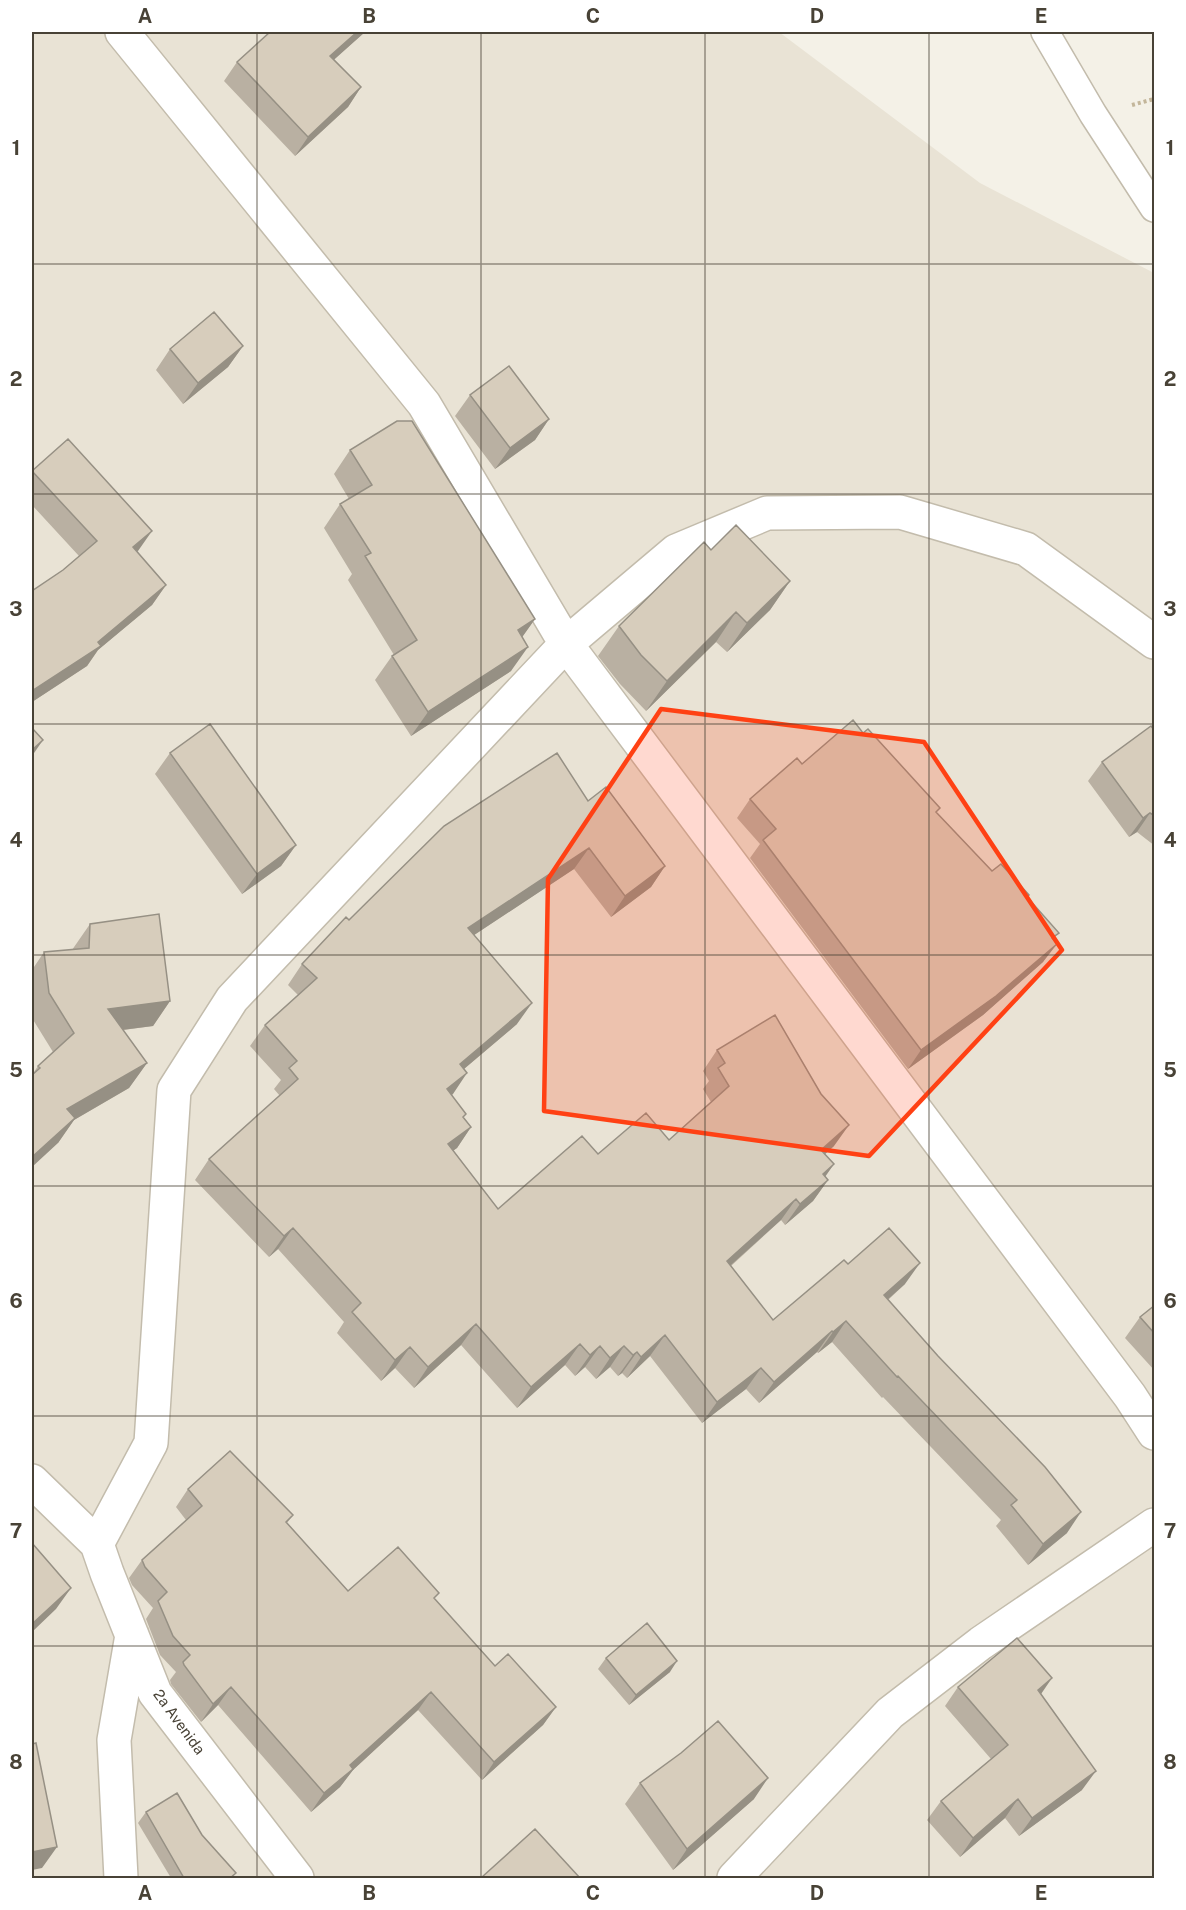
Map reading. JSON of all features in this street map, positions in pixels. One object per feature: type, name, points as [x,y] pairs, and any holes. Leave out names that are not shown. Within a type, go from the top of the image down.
[{"type":"street","points":[[122,32],[424,404],[566,644],[1130,1396],[1155,1433]]},
{"type":"street","points":[[32,1481],[97,1544],[151,1443],[174,1090],[232,999],[566,644],[676,550],[766,513],[900,512],[1026,549],[1155,642]]},
{"type":"street","points":[[734,1878],[890,1713],[981,1643],[1155,1525]]},
{"type":"street","name":"2a Avenida","points":[[97,1544],[155,1692],[297,1878]]},
{"type":"street","points":[[121,1878],[114,1740],[132,1635]]},
{"type":"lane","points":[[1046,32],[1093,114],[1155,208]]},
{"type":"highlighted area","points":[[661,709],[924,742],[1062,950],[869,1156],[544,1111],[548,879]]},
{"type":"shaded area","points":[[32,32],[779,32],[980,183],[1154,273],[1154,1878],[32,1878]]},
{"type":"building","points":[[270,32],[357,32],[330,56],[361,87],[308,137],[237,62]]},
{"type":"building","points":[[214,312],[243,346],[198,383],[170,349]]},
{"type":"building","points":[[509,366],[549,419],[510,448],[470,395]]},
{"type":"building","points":[[397,421],[412,421],[535,619],[518,630],[528,647],[428,712],[392,656],[417,640],[365,556],[371,553],[340,504],[372,485],[350,450]]},
{"type":"building","points":[[68,439],[152,531],[133,547],[166,585],[98,642],[101,646],[32,691],[32,591],[63,570],[97,541],[32,471]]},
{"type":"building","points":[[736,525],[790,581],[747,623],[736,612],[667,681],[641,655],[619,626],[704,542],[711,550]]},
{"type":"building","points":[[853,720],[863,733],[868,729],[940,808],[936,812],[992,871],[1001,864],[1059,933],[1052,938],[1057,944],[996,996],[921,1050],[763,840],[776,829],[750,799],[797,758],[802,764]]},
{"type":"building","points":[[210,724],[296,845],[257,874],[170,753]]},
{"type":"building","points":[[1151,726],[1155,731],[1155,816],[1150,813],[1143,818],[1102,762]]},
{"type":"building","points":[[32,728],[43,740],[32,750]]},
{"type":"building","points":[[557,753],[588,801],[606,787],[665,866],[625,896],[589,848],[468,928],[532,1003],[460,1064],[467,1073],[447,1089],[466,1114],[463,1117],[471,1127],[448,1144],[498,1209],[582,1136],[598,1154],[646,1113],[669,1140],[729,1086],[718,1068],[725,1063],[717,1050],[775,1015],[821,1094],[849,1125],[821,1150],[834,1164],[823,1174],[828,1180],[800,1204],[796,1199],[727,1261],[773,1320],[844,1260],[848,1264],[889,1228],[920,1263],[884,1295],[938,1356],[1045,1467],[1081,1512],[1043,1544],[1011,1505],[1017,1500],[897,1377],[846,1321],[774,1382],[761,1368],[717,1402],[665,1335],[641,1357],[637,1352],[633,1355],[624,1346],[610,1358],[600,1346],[590,1355],[580,1344],[531,1387],[476,1324],[428,1367],[410,1347],[395,1360],[352,1312],[361,1303],[293,1228],[284,1236],[209,1159],[298,1079],[289,1068],[297,1061],[265,1025],[317,978],[302,964],[346,917],[349,920],[444,826]]},
{"type":"building","points":[[159,914],[170,1001],[108,1009],[147,1063],[67,1109],[75,1118],[32,1157],[32,1075],[40,1068],[38,1066],[74,1033],[49,993],[44,952],[89,948],[90,924]]},
{"type":"building","points":[[1155,1305],[1155,1334],[1140,1317]]},
{"type":"building","points":[[230,1451],[293,1515],[286,1522],[348,1591],[398,1547],[439,1593],[434,1598],[495,1666],[508,1654],[556,1707],[494,1762],[431,1692],[350,1765],[353,1769],[324,1793],[231,1687],[213,1704],[184,1665],[183,1662],[190,1655],[173,1636],[158,1601],[167,1592],[145,1567],[142,1560],[202,1506],[188,1489]]},
{"type":"building","points":[[32,1543],[71,1588],[32,1624]]},
{"type":"building","points":[[647,1623],[677,1661],[636,1695],[606,1658]]},
{"type":"building","points":[[1017,1638],[1052,1678],[1038,1690],[1096,1771],[1032,1818],[1018,1799],[973,1838],[941,1801],[1008,1745],[958,1687]]},
{"type":"building","points":[[718,1721],[768,1778],[687,1849],[640,1783],[681,1753]]},
{"type":"building","points":[[36,1743],[57,1847],[32,1852],[32,1744]]},
{"type":"building","points":[[177,1793],[202,1835],[236,1873],[230,1878],[184,1878],[146,1812]]},
{"type":"building","points":[[535,1829],[580,1878],[482,1877]]}]
